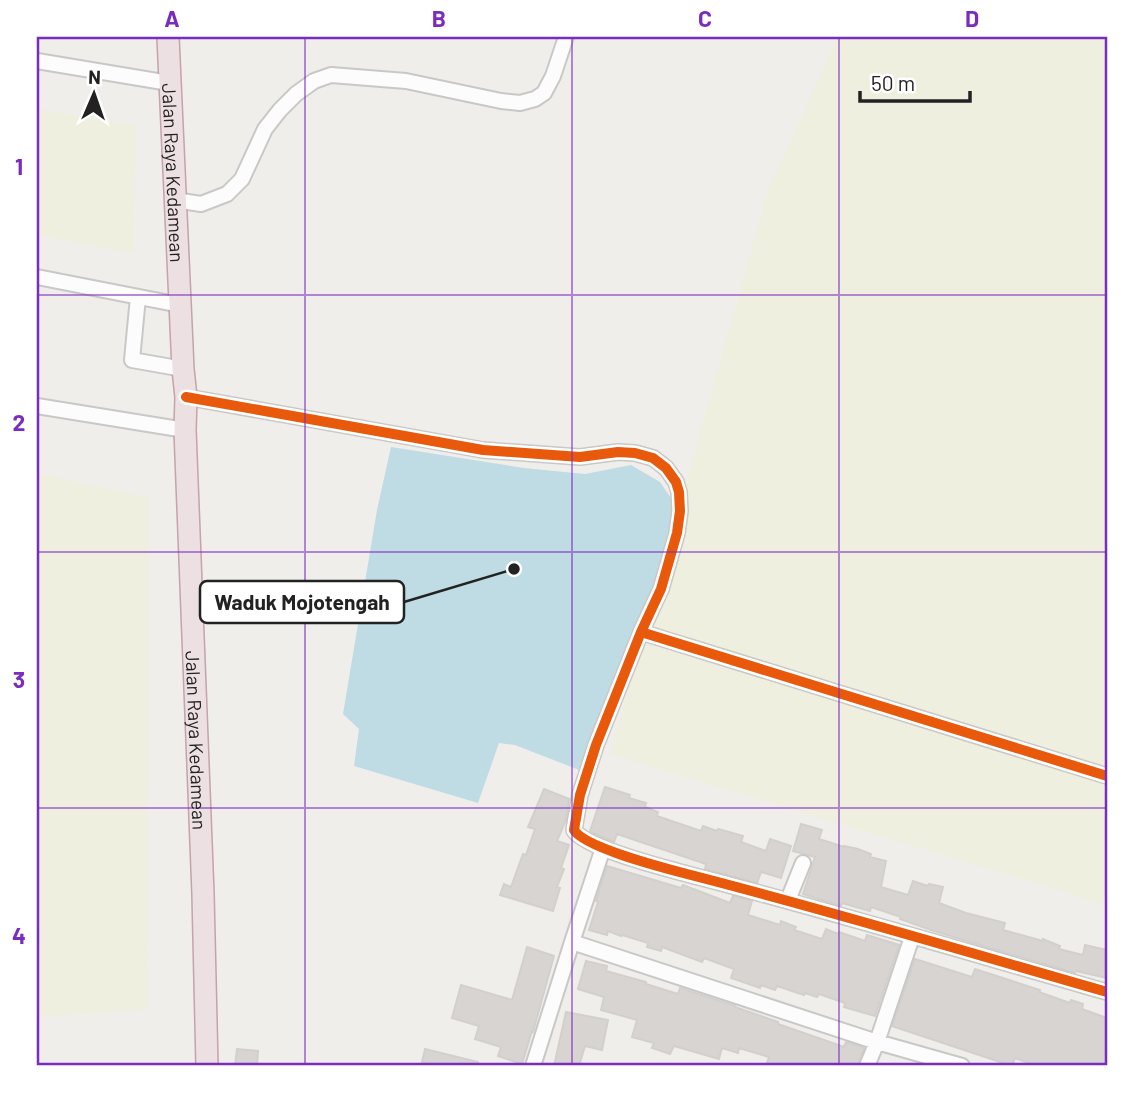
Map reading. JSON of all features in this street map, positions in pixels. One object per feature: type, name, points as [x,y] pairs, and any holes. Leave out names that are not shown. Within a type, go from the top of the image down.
[{"type":"highway","name":"Jalan Raya Kedamean","points":[[168,37],[186,397],[207,1066]]},
{"type":"street","points":[[175,200],[201,204],[227,194],[242,178],[265,129],[279,110],[314,82],[331,75],[406,81],[520,103],[544,93],[554,76],[566,37]]},
{"type":"street","points":[[37,61],[169,83]]},
{"type":"street","points":[[37,277],[180,305]]},
{"type":"street","points":[[138,297],[132,360],[183,369]]},
{"type":"street","points":[[186,397],[483,450],[580,457],[618,452],[653,458],[666,468],[676,482],[680,511],[677,533],[661,589],[596,746],[580,795],[574,830],[577,835],[604,848],[658,866],[788,900],[1107,992]]},
{"type":"street","points":[[37,406],[185,430]]},
{"type":"street","points":[[641,632],[1107,776]]},
{"type":"street","points":[[533,1066],[604,848]]},
{"type":"street","points":[[788,900],[803,863]]},
{"type":"street","points":[[867,1066],[912,937]]},
{"type":"street","points":[[572,942],[877,1042],[962,1066]]},
{"type":"green space","points":[[838,37],[1107,37],[1107,894],[1104,904],[610,754],[768,191]]},
{"type":"green space","points":[[37,109],[136,126],[134,254],[37,235]]},
{"type":"green space","points":[[37,473],[149,498],[147,1010],[37,1017]]},
{"type":"water","points":[[391,447],[524,468],[585,474],[631,465],[660,482],[680,511],[643,627],[587,773],[515,745],[499,743],[478,803],[354,766],[359,729],[343,714],[377,510]]},
{"type":"building","points":[[605,787],[646,803],[645,807],[658,812],[657,816],[701,831],[703,826],[743,836],[741,842],[766,851],[770,839],[791,846],[781,878],[761,872],[757,883],[705,869],[706,864],[617,834],[614,842],[597,835],[590,831]]},
{"type":"building","points":[[544,789],[569,799],[566,820],[557,841],[569,845],[561,868],[564,869],[557,887],[560,888],[553,911],[500,895],[504,884],[511,887],[523,854],[526,855],[535,829],[528,827]]},
{"type":"building","points":[[801,824],[822,830],[819,839],[858,849],[871,854],[870,857],[886,861],[881,887],[908,895],[913,881],[943,887],[939,903],[1005,923],[1003,930],[1043,939],[1060,946],[1059,949],[1083,955],[1085,945],[1107,950],[1107,978],[1076,971],[1075,973],[970,942],[871,907],[870,911],[842,903],[841,906],[803,894],[815,857],[793,851]]},
{"type":"building","points":[[607,866],[681,888],[683,885],[730,903],[733,896],[752,901],[748,915],[780,925],[781,921],[796,927],[794,930],[822,939],[826,929],[865,941],[867,935],[899,945],[875,1016],[844,1007],[845,1003],[819,994],[817,997],[805,993],[804,995],[777,986],[775,990],[761,985],[760,988],[731,978],[734,969],[704,958],[702,962],[662,947],[661,951],[647,947],[648,943],[608,931],[607,935],[589,930]]},
{"type":"building","points":[[527,947],[554,956],[522,1064],[498,1056],[501,1047],[475,1039],[479,1026],[452,1018],[461,985],[512,1000]]},
{"type":"building","points":[[915,959],[972,977],[975,969],[1040,990],[1039,992],[1070,1003],[1071,1000],[1083,1004],[1082,1009],[1107,1018],[1107,1066],[1037,1066],[1015,1058],[1012,1066],[892,1026]]},
{"type":"building","points":[[586,961],[607,966],[606,971],[678,994],[680,988],[735,1006],[844,1047],[846,1042],[864,1048],[858,1066],[766,1066],[769,1057],[739,1048],[738,1053],[722,1048],[719,1059],[674,1046],[670,1054],[652,1048],[654,1043],[632,1037],[637,1020],[601,1010],[604,997],[578,989]]},
{"type":"building","points":[[566,1012],[608,1020],[602,1050],[585,1046],[579,1066],[554,1066]]},
{"type":"building","points":[[237,1049],[258,1051],[257,1066],[235,1066]]},
{"type":"building","points":[[425,1049],[478,1062],[478,1066],[441,1066],[422,1062]]},
{"type":"cycle path","points":[[186,397],[483,450],[580,457],[618,452],[653,458],[666,468],[676,482],[680,511],[677,533],[661,589],[596,745],[580,795],[574,830],[593,844],[644,862],[1107,992]]},
{"type":"cycle path","points":[[641,632],[1107,776]]},
{"type":"place","name":"Waduk Mojotengah","points":[[514,569]]}]
